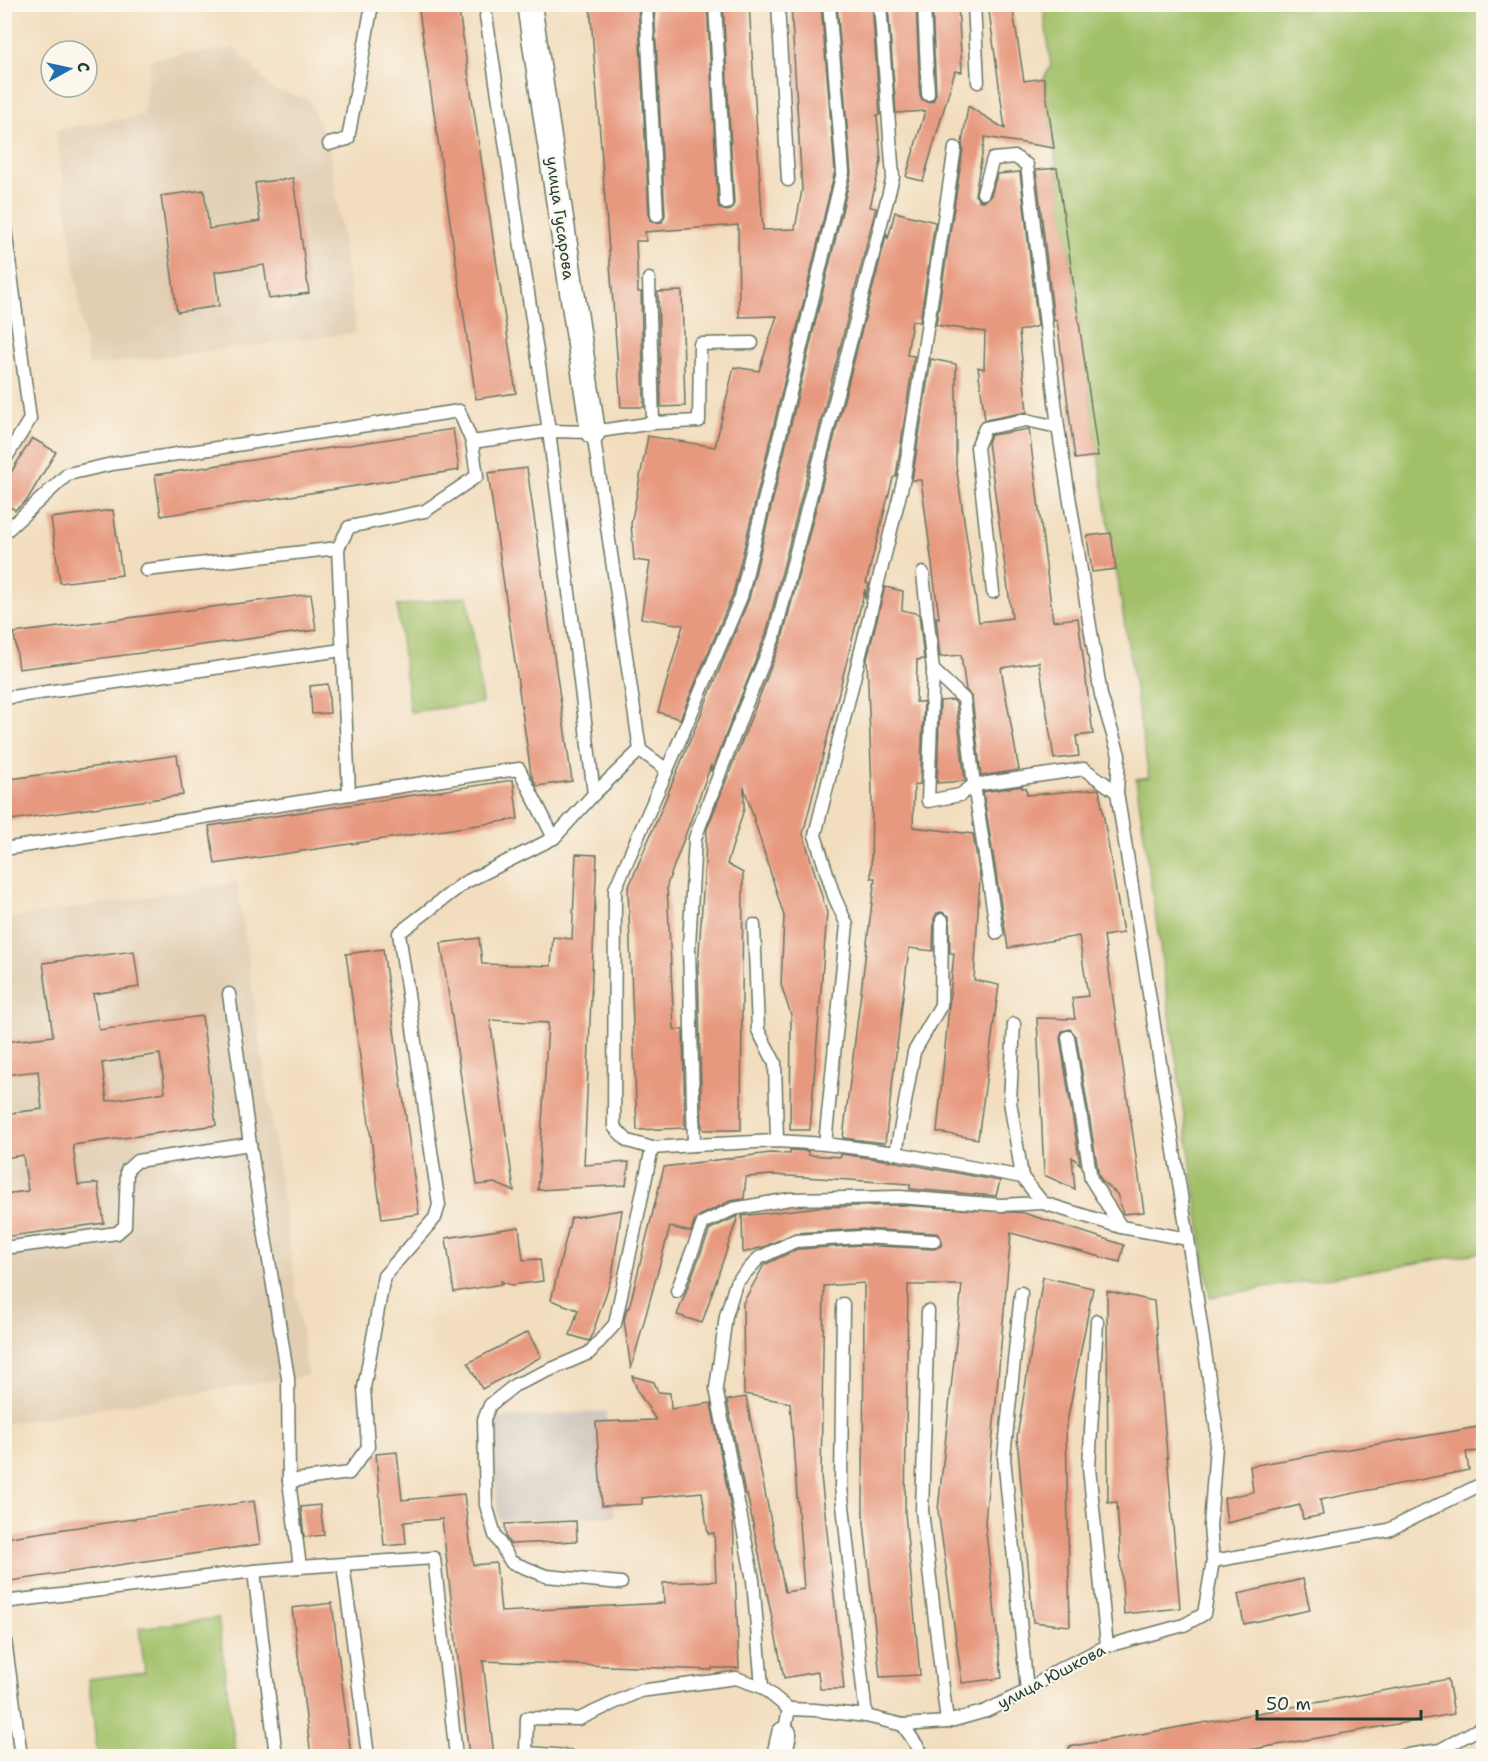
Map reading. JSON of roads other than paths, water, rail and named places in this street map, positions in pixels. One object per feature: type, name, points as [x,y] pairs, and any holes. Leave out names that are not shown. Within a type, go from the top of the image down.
[{"type":"street","name":"улица Гусарова","points":[[529,4],[592,432]]},
{"type":"lane","points":[[329,144],[348,140],[372,4]]},
{"type":"lane","points":[[646,4],[657,215]]},
{"type":"lane","points":[[715,4],[726,203]]},
{"type":"lane","points":[[778,4],[788,180]]},
{"type":"lane","points":[[829,4],[843,172],[741,597],[615,889],[613,1086],[615,1127],[627,1141],[652,1148],[777,1141],[825,1143],[896,1153],[1022,1177]]},
{"type":"lane","points":[[694,1145],[689,946],[695,838],[774,637],[893,177],[880,4]]},
{"type":"lane","points":[[924,4],[928,94]]},
{"type":"lane","points":[[974,4],[978,82]]},
{"type":"lane","points":[[486,16],[549,431],[594,794]]},
{"type":"lane","points":[[825,1143],[847,925],[834,896],[815,835],[904,478],[955,148]]},
{"type":"lane","points":[[983,193],[993,159],[1015,157],[1027,165],[1058,427],[1101,695],[1119,755],[1117,792],[1217,1432],[1210,1526],[1213,1561],[1388,1530],[1484,1483]]},
{"type":"lane","points":[[4,221],[30,418],[4,461]]},
{"type":"lane","points":[[649,279],[653,423]]},
{"type":"lane","points":[[472,442],[549,431],[592,432],[653,423],[699,421],[700,344],[752,343]]},
{"type":"lane","points":[[4,533],[68,474],[112,464],[459,411],[472,442],[477,476],[424,511],[349,527],[338,548],[349,793]]},
{"type":"lane","points":[[993,592],[976,447],[985,428],[1026,420],[1058,427]]},
{"type":"lane","points":[[592,432],[640,750],[667,770]]},
{"type":"lane","points":[[146,570],[338,548]]},
{"type":"lane","points":[[923,573],[933,670],[928,801],[960,795],[974,785],[1084,769],[1117,792]]},
{"type":"lane","points":[[4,698],[342,650]]},
{"type":"lane","points":[[933,670],[964,699],[974,785],[997,933]]},
{"type":"lane","points":[[289,1481],[349,1473],[368,1448],[364,1388],[384,1276],[435,1218],[439,1205],[399,933],[464,883],[554,838],[594,794],[640,750]]},
{"type":"lane","points":[[4,849],[349,793],[519,769],[554,838]]},
{"type":"lane","points":[[896,1153],[914,1052],[940,1005],[942,920]]},
{"type":"lane","points":[[754,925],[758,1030],[775,1063],[777,1141]]},
{"type":"lane","points":[[229,994],[250,1144],[288,1378],[289,1481],[300,1567]]},
{"type":"lane","points":[[1014,1024],[1010,1101],[1022,1177],[1043,1203]]},
{"type":"lane","points":[[1068,1037],[1090,1179],[1121,1227]]},
{"type":"lane","points":[[4,1248],[117,1233],[125,1226],[127,1170],[137,1161],[250,1144]]},
{"type":"lane","points":[[621,1583],[546,1576],[512,1562],[495,1535],[486,1505],[484,1419],[490,1405],[515,1385],[590,1353],[615,1324],[652,1148]]},
{"type":"lane","points":[[678,1292],[703,1223],[733,1209],[790,1199],[900,1197],[1001,1205],[1043,1203],[1121,1227],[1188,1239]]},
{"type":"lane","points":[[762,1687],[753,1580],[717,1388],[726,1316],[736,1283],[759,1258],[795,1241],[861,1237],[934,1241]]},
{"type":"lane","points":[[1021,1293],[1004,1456],[1028,1691]]},
{"type":"lane","points":[[843,1304],[841,1487],[866,1716]]},
{"type":"lane","points":[[928,1311],[922,1511],[947,1722]]},
{"type":"lane","points":[[1097,1321],[1089,1468],[1107,1646]]},
{"type":"lane","points":[[4,1602],[254,1571],[434,1558],[456,1756]]},
{"type":"lane","name":"улица Юшкова","points":[[789,1709],[866,1716],[903,1725],[947,1722],[986,1711],[1028,1691],[1058,1670],[1107,1646],[1184,1625],[1204,1614],[1213,1561]]},
{"type":"lane","points":[[343,1564],[368,1756]]},
{"type":"lane","points":[[254,1571],[276,1756]]},
{"type":"lane","points":[[4,1633],[21,1756]]},
{"type":"lane","points":[[568,1756],[526,1755],[527,1718],[579,1719],[640,1691],[736,1678],[762,1687],[789,1709],[782,1745]]},
{"type":"lane","points":[[903,1725],[924,1756]]},
{"type":"lane","points":[[1402,1756],[1440,1750],[1484,1726]]}]
